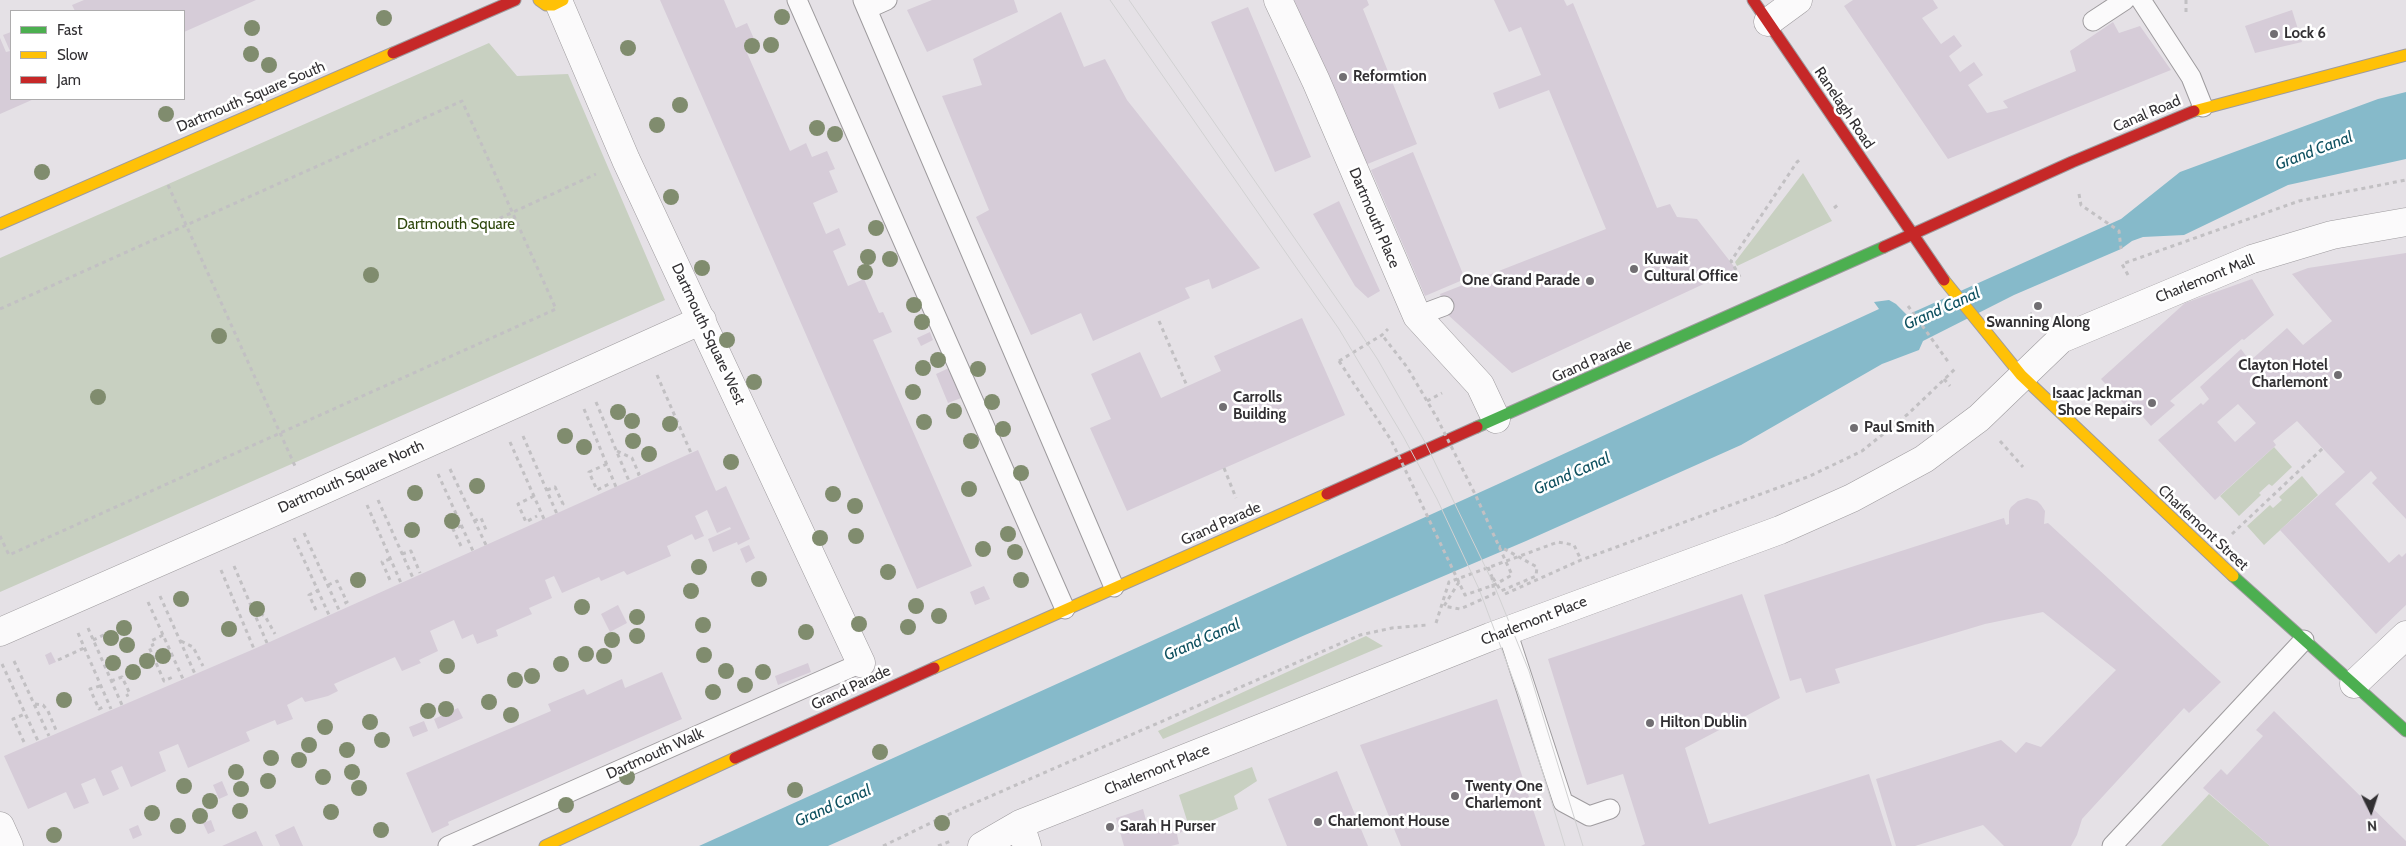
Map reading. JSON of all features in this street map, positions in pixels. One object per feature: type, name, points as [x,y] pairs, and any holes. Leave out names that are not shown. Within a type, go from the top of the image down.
[{"type":"main road","name":"Dartmouth Square South","points":[[0,224],[515,0]]},
{"type":"main road","name":"Ranelagh Road","points":[[1753,0],[1947,284]]},
{"type":"main road","name":"Canal Road","points":[[1911,233],[2203,107],[2406,55]]},
{"type":"main road","name":"Grand Parade","points":[[545,846],[1065,608],[1833,270],[1911,233]]},
{"type":"main road","name":"Charlemont Street","points":[[1947,284],[2021,375],[2213,558],[2354,684],[2403,724]]},
{"type":"street","name":"Dartmouth Place","points":[[1278,0],[1316,81],[1417,316],[1480,385],[1496,419]]},
{"type":"street","points":[[1768,22],[1798,0]]},
{"type":"street","name":"Dartmouth Square West","points":[[554,1],[626,160],[861,663]]},
{"type":"street","name":"Charlemont Mall","points":[[2021,375],[2061,339],[2252,259],[2332,234],[2406,222]]},
{"type":"street","name":"Dartmouth Square North","points":[[0,632],[308,497],[702,320]]},
{"type":"street","name":"Charlemont Place","points":[[982,846],[1024,835],[1507,631],[1780,530],[1852,498],[1924,459],[1979,418],[2021,375]]},
{"type":"street","points":[[2354,684],[2406,635]]},
{"type":"street","points":[[0,826],[9,846]]},
{"type":"lane","points":[[797,0],[1046,570],[1065,608]]},
{"type":"lane","points":[[887,0],[865,4],[1114,587]]},
{"type":"lane","points":[[2093,21],[2125,0]]},
{"type":"lane","points":[[2141,0],[2191,77],[2203,107]]},
{"type":"lane","points":[[1417,316],[1444,306]]},
{"type":"lane","points":[[1507,631],[1563,802],[1589,816],[1610,809]]},
{"type":"lane","points":[[2112,846],[2304,640]]},
{"type":"lane","name":"Dartmouth Walk","points":[[448,846],[861,663]]},
{"type":"path","points":[[0,309],[462,101],[556,309],[9,555],[0,536]]},
{"type":"path","points":[[155,155],[308,497]]},
{"type":"path","points":[[1740,276],[1731,261],[1797,162],[1802,158]]},
{"type":"path","points":[[485,225],[626,160]]},
{"type":"path","points":[[2072,162],[2081,205],[2110,223],[2119,231],[2121,249]]},
{"type":"path","points":[[2122,264],[2298,201],[2406,180]]},
{"type":"path","points":[[1834,208],[1839,204]]},
{"type":"path","points":[[1908,306],[1950,363]]},
{"type":"path","points":[[2030,313],[2034,318]]},
{"type":"path","points":[[1158,322],[1187,386]]},
{"type":"path","points":[[1382,335],[1407,367],[1427,401],[1458,459],[1498,546],[1512,575],[1494,585],[1466,595],[1391,440],[1339,361],[1382,335]]},
{"type":"path","points":[[1504,595],[1581,560],[1810,476],[1862,451],[1908,414],[1954,369]]},
{"type":"path","points":[[657,374],[691,453]]},
{"type":"path","points":[[1944,379],[1950,386]]},
{"type":"path","points":[[1427,401],[1442,392]]},
{"type":"path","points":[[595,401],[629,481]]},
{"type":"path","points":[[583,406],[616,487]]},
{"type":"path","points":[[521,434],[557,514]]},
{"type":"path","points":[[1995,436],[2023,467]]},
{"type":"path","points":[[509,439],[544,520]]},
{"type":"path","points":[[2213,558],[2243,521],[2323,448]]},
{"type":"path","points":[[616,451],[632,458],[639,474],[634,476]]},
{"type":"path","points":[[606,464],[589,472],[597,490],[609,484]]},
{"type":"path","points":[[449,466],[486,545]]},
{"type":"path","points":[[436,471],[473,551]]},
{"type":"path","points":[[547,490],[555,487],[563,504],[560,506]]},
{"type":"path","points":[[534,496],[518,504],[526,522],[537,516]]},
{"type":"path","points":[[377,497],[413,578]]},
{"type":"path","points":[[366,502],[401,583]]},
{"type":"path","points":[[474,521],[481,518],[487,532]]},
{"type":"path","points":[[461,526],[453,530],[461,546]]},
{"type":"path","points":[[303,530],[339,610]]},
{"type":"path","points":[[292,535],[328,615]]},
{"type":"path","points":[[1435,624],[1449,582],[1558,542],[1574,544],[1581,560]]},
{"type":"path","points":[[1488,568],[1501,591],[1536,576],[1537,567],[1498,546]]},
{"type":"path","points":[[402,554],[411,551],[420,573]]},
{"type":"path","points":[[390,559],[382,562],[390,580],[393,579]]},
{"type":"path","points":[[232,561],[267,643]]},
{"type":"path","points":[[220,567],[254,649]]},
{"type":"path","points":[[1455,573],[1460,583],[1444,606],[1460,609],[1494,594],[1492,577]]},
{"type":"path","points":[[328,585],[337,581],[348,602],[343,604]]},
{"type":"path","points":[[316,610],[310,595],[318,591]]},
{"type":"path","points":[[159,594],[195,674]]},
{"type":"path","points":[[1462,613],[1495,598]]},
{"type":"path","points":[[146,599],[184,679]]},
{"type":"path","points":[[252,609],[265,616],[275,634]]},
{"type":"path","points":[[884,846],[954,812],[1360,635],[1392,628],[1441,622]]},
{"type":"path","points":[[87,626],[122,705]]},
{"type":"path","points":[[76,630],[111,709]]},
{"type":"path","points":[[93,640],[114,630]]},
{"type":"path","points":[[164,635],[150,641],[153,645],[149,647],[164,681],[175,676]]},
{"type":"path","points":[[180,641],[193,647],[203,666]]},
{"type":"path","points":[[58,660],[84,648]]},
{"type":"path","points":[[13,658],[49,736]]},
{"type":"path","points":[[2,663],[38,741]]},
{"type":"path","points":[[111,681],[122,677],[130,694],[126,696]]},
{"type":"path","points":[[100,686],[90,689],[99,709],[103,707]]},
{"type":"path","points":[[34,704],[43,705],[48,711],[56,730],[53,731]]},
{"type":"path","points":[[24,742],[13,719],[25,714]]},
{"type":"green space","name":"Dartmouth Square","points":[[489,43],[517,76],[568,74],[665,300],[0,592],[0,258]]},
{"type":"green space","points":[[1803,173],[1832,221],[1737,266],[1735,262]]},
{"type":"green space","points":[[2274,447],[2292,467],[2272,486],[2269,484],[2259,493],[2261,495],[2239,516],[2220,496]]},
{"type":"green space","points":[[2302,476],[2318,495],[2264,545],[2247,526],[2270,505],[2273,508],[2282,500],[2279,497]]},
{"type":"green space","points":[[1366,636],[1383,646],[1163,739],[1158,731]]},
{"type":"green space","points":[[1252,767],[1257,781],[1234,796],[1238,809],[1190,830],[1179,795]]},
{"type":"green space","points":[[2209,794],[2270,846],[2161,846]]},
{"type":"water","name":"Grand Canal","points":[[2406,92],[2406,159],[2288,185],[2184,235],[2143,237],[2132,241],[2121,249],[2014,295],[1923,341],[1919,350],[1882,364],[1741,445],[828,846],[699,846],[1496,485],[1879,309],[1874,302],[1889,300],[1907,315],[2121,219],[2180,172],[2378,99]]},
{"type":"building","points":[[84,0],[256,0],[185,32],[185,10],[74,10],[72,5]]},
{"type":"building","points":[[660,0],[724,0],[736,28],[747,23],[755,41],[744,46],[790,151],[806,143],[812,157],[827,151],[835,169],[829,171],[838,192],[813,203],[826,234],[839,228],[846,245],[833,251],[848,286],[864,279],[879,313],[883,312],[892,332],[873,340],[972,566],[917,589]]},
{"type":"building","points":[[932,0],[1014,0],[1018,12],[927,52],[907,10]]},
{"type":"building","points":[[1292,0],[1367,0],[1369,5],[1363,9],[1417,144],[1360,167]]},
{"type":"building","name":"One Grand Parade","points":[[1494,0],[1564,0],[1567,6],[1573,3],[1657,208],[1670,204],[1677,217],[1697,219],[1736,269],[1512,373],[1447,314],[1440,294],[1606,229],[1549,90],[1499,109],[1493,93],[1541,75],[1521,27],[1509,32]]},
{"type":"building","points":[[1853,0],[1933,0],[1938,8],[1922,18],[1941,44],[1954,35],[1962,46],[1949,56],[1960,72],[1974,62],[1983,75],[1968,85],[1987,113],[2008,108],[2003,101],[2076,71],[2070,51],[2113,22],[2119,33],[2140,26],[2171,70],[1948,159],[1844,6]]},
{"type":"building","points":[[1248,7],[1311,157],[1275,172],[1211,22]]},
{"type":"building","name":"Lock 6","points":[[2292,10],[2302,42],[2255,53],[2245,26]]},
{"type":"building","points":[[1061,12],[1084,67],[1105,59],[1127,100],[1260,268],[1212,289],[1209,279],[1185,288],[1190,298],[1093,341],[1081,313],[1031,335],[976,217],[989,210],[942,96],[982,85],[973,59]]},
{"type":"building","points":[[10,32],[10,51],[3,35]]},
{"type":"building","points":[[0,38],[6,52],[10,51],[10,100],[32,100],[0,114]]},
{"type":"building","points":[[1413,152],[1465,279],[1425,296],[1371,170]]},
{"type":"building","points":[[1339,201],[1380,291],[1368,298],[1355,286],[1313,214]]},
{"type":"building","points":[[2406,253],[2406,519],[2372,483],[2377,478],[2371,471],[2335,504],[2389,563],[2399,554],[2402,557],[2406,553],[2406,605],[2376,634],[2280,530],[2345,472],[2297,421],[2273,441],[2276,445],[2274,447],[2215,500],[2158,440],[2201,403],[2203,405],[2209,399],[2200,387],[2241,349],[2250,361],[2287,328],[2303,345],[2332,321],[2292,274],[2308,268]],"holes":[[[2238,404],[2256,423],[2235,442],[2217,422]]]},
{"type":"building","points":[[2252,279],[2274,315],[2244,340],[2242,339],[2170,401],[2175,405],[2151,426],[2129,401],[2125,405],[2101,379],[2185,303]]},
{"type":"building","name":"Carrolls Building","points":[[1302,318],[1345,415],[1127,511],[1090,428],[1111,419],[1091,374],[1140,352],[1161,398],[1221,371],[1214,356]]},
{"type":"building","points":[[930,332],[933,340],[921,346],[917,338]]},
{"type":"building","points":[[949,368],[961,398],[948,403],[936,374]]},
{"type":"building","points":[[698,450],[716,491],[726,486],[750,539],[738,545],[737,542],[713,552],[708,539],[731,529],[730,527],[717,533],[707,510],[695,516],[704,536],[695,540],[692,534],[667,546],[671,556],[627,575],[624,571],[601,581],[599,577],[562,593],[554,576],[545,580],[552,598],[529,608],[532,614],[496,630],[498,636],[477,644],[473,634],[462,639],[454,620],[430,631],[438,651],[419,660],[421,663],[402,671],[395,657],[334,684],[338,691],[328,696],[305,702],[302,697],[287,705],[293,719],[277,725],[275,720],[246,732],[250,741],[188,768],[178,744],[159,752],[166,771],[131,787],[122,766],[111,771],[119,789],[113,792],[103,796],[95,778],[81,784],[89,803],[74,809],[66,792],[28,809],[4,756],[254,649]]},
{"type":"building","points":[[2027,498],[2037,501],[2045,511],[2044,524],[2048,523],[2221,682],[2189,713],[2184,708],[2082,819],[2071,846],[2004,846],[1983,825],[1915,846],[1896,846],[1876,779],[2001,740],[2016,753],[2026,742],[2041,747],[2116,670],[2043,612],[1985,624],[1835,669],[1840,683],[1806,693],[1801,678],[1790,681],[1764,595],[2004,518],[2006,525],[2009,524],[2009,511],[2011,507],[2018,501]]},
{"type":"building","points":[[749,545],[755,558],[746,563],[740,549]]},
{"type":"building","points":[[984,586],[990,599],[975,605],[970,592]]},
{"type":"building","name":"Hilton Dublin","points":[[1742,594],[1780,698],[1685,748],[1709,824],[1869,774],[1892,846],[1641,846],[1645,844],[1623,774],[1587,785],[1548,659]]},
{"type":"building","points":[[618,605],[627,623],[610,632],[601,614]]},
{"type":"building","points":[[51,652],[56,662],[49,665],[45,655]]},
{"type":"building","points":[[808,663],[811,672],[778,685],[775,676]]},
{"type":"building","points":[[662,672],[682,719],[448,822],[449,825],[432,833],[406,773],[551,711],[548,704],[584,689],[587,695],[622,679],[625,688]]},
{"type":"building","name":"Twenty One Charlemont","points":[[1497,699],[1545,846],[1401,846],[1360,745]]},
{"type":"building","points":[[458,708],[463,718],[438,729],[434,719]]},
{"type":"building","points":[[2274,711],[2406,841],[2406,846],[2270,846],[2203,788],[2221,769],[2227,775],[2263,736],[2256,730]]},
{"type":"building","points":[[424,721],[428,731],[413,737],[409,727]]},
{"type":"building","name":"Charlemont House","points":[[1337,771],[1368,846],[1287,846],[1268,799]]},
{"type":"building","points":[[222,781],[228,795],[219,799],[213,785]]},
{"type":"building","points":[[1143,809],[1149,831],[1181,822],[1184,831],[1177,834],[1179,844],[1171,846],[1124,846],[1116,818]]},
{"type":"building","points":[[211,820],[215,831],[208,834],[203,823]]},
{"type":"building","points":[[138,825],[142,835],[133,839],[129,829]]},
{"type":"building","points":[[294,826],[303,846],[280,846],[275,835]]},
{"type":"building","points":[[256,831],[263,846],[222,846]]},
{"type":"tram line","points":[[1110,0],[1339,329],[1403,436],[1437,499],[1479,589],[1520,698],[1565,846]]},
{"type":"tram line","points":[[1129,0],[1357,328],[1378,360],[1426,444],[1494,585],[1529,671],[1583,846]]},
{"type":"traffic: fast","points":[[1477,427],[1884,247]]},
{"type":"traffic: fast","points":[[2233,576],[2406,731]]},
{"type":"traffic: slow","points":[[539,0],[546,5],[553,5],[563,0]]},
{"type":"traffic: slow","points":[[0,224],[393,53]]},
{"type":"traffic: slow","points":[[2194,111],[2406,55]]},
{"type":"traffic: slow","points":[[1944,280],[2021,375],[2233,576]]},
{"type":"traffic: slow","points":[[934,668],[1327,494]]},
{"type":"traffic: slow","points":[[545,846],[735,758]]},
{"type":"traffic: jam","points":[[393,53],[515,0]]},
{"type":"traffic: jam","points":[[1753,0],[1944,280]]},
{"type":"traffic: jam","points":[[1884,247],[2072,162],[2194,111]]},
{"type":"traffic: jam","points":[[1327,494],[1477,427]]},
{"type":"traffic: jam","points":[[735,758],[934,668]]},
{"type":"place","name":"Lock 6","points":[[2274,34]]},
{"type":"place","name":"Reformtion","points":[[1343,77]]},
{"type":"place","name":"Kuwait Cultural Office","points":[[1634,269]]},
{"type":"place","name":"One Grand Parade","points":[[1590,281]]},
{"type":"place","name":"Swanning Along","points":[[2038,306]]},
{"type":"place","name":"Clayton Hotel Charlemont","points":[[2338,375]]},
{"type":"place","name":"Isaac Jackman Shoe Repairs","points":[[2152,403]]},
{"type":"place","name":"Carrolls Building","points":[[1223,407]]},
{"type":"place","name":"Paul Smith","points":[[1854,428]]},
{"type":"place","name":"Hilton Dublin","points":[[1650,723]]},
{"type":"place","name":"Twenty One Charlemont","points":[[1455,796]]},
{"type":"place","name":"Charlemont House","points":[[1318,822]]},
{"type":"place","name":"Sarah H Purser","points":[[1110,827]]}]
